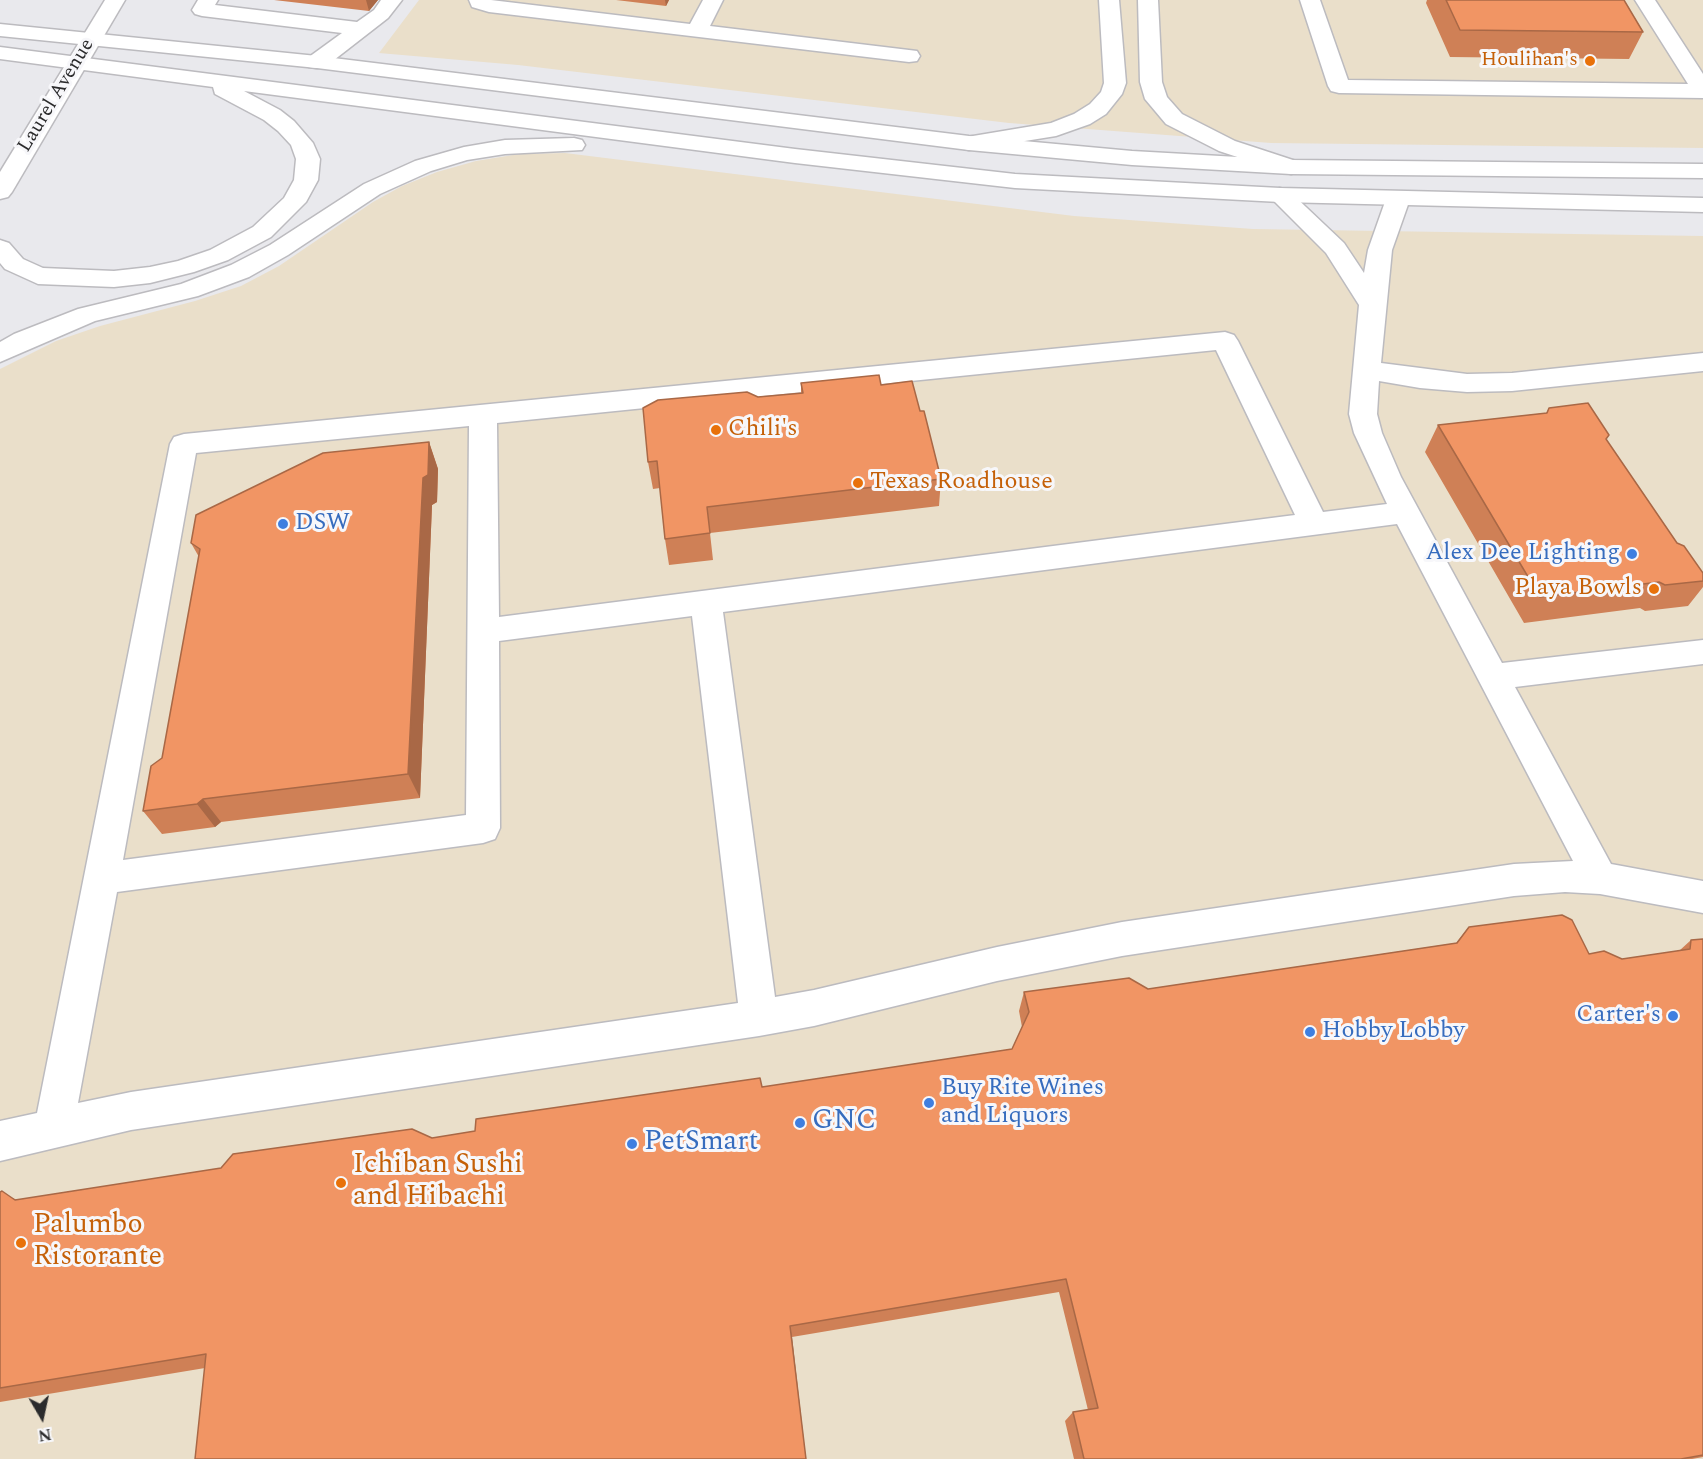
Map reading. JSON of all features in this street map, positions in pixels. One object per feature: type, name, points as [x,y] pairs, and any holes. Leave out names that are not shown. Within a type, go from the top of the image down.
[{"type":"main road","name":"Laurel Avenue","points":[[0,192],[115,0]]},
{"type":"main road","points":[[208,0],[202,10],[362,29]]},
{"type":"main road","points":[[317,62],[381,15],[392,0]]},
{"type":"main road","points":[[479,0],[479,3],[489,6],[909,56]]},
{"type":"main road","points":[[697,31],[713,0]]},
{"type":"main road","points":[[969,142],[1056,129],[1082,119],[1098,109],[1111,94],[1115,83],[1109,0]]},
{"type":"main road","points":[[1148,0],[1151,82],[1156,99],[1174,119],[1227,146],[1292,167]]},
{"type":"main road","points":[[1310,0],[1339,86],[1702,91]]},
{"type":"main road","points":[[1645,0],[1679,50],[1702,91]]},
{"type":"main road","points":[[0,30],[317,62],[969,142],[1132,158],[1292,167],[1703,171]]},
{"type":"main road","points":[[0,54],[795,156],[1015,181],[1280,195],[1703,205]]},
{"type":"main road","points":[[0,248],[14,264],[38,276],[114,279],[150,275],[185,267],[244,243],[273,223],[294,202],[306,180],[308,159],[302,143],[286,126],[272,115],[229,91],[169,74]]},
{"type":"main road","points":[[0,352],[23,340],[87,315],[189,290],[240,271],[279,250],[372,189],[423,166],[464,154],[527,145],[650,145],[795,156]]},
{"type":"main road","points":[[1280,195],[1335,248],[1372,306]]},
{"type":"main road","points":[[1398,199],[1380,250],[1372,306],[1363,414],[1368,433],[1406,512],[1600,878]]},
{"type":"main road","points":[[54,1127],[184,444],[1225,341],[1314,524]]},
{"type":"main road","points":[[1367,370],[1420,379],[1467,383],[1512,382],[1699,368]]},
{"type":"main road","points":[[101,878],[483,828],[483,415]]},
{"type":"main road","points":[[483,631],[1406,512]]},
{"type":"main road","points":[[706,602],[759,1018]]},
{"type":"main road","points":[[1494,676],[1703,652]]},
{"type":"main road","points":[[0,1141],[131,1110],[759,1018],[814,1008],[997,964],[1122,939],[1514,880],[1565,876],[1600,878],[1703,897]]},
{"type":"shaded area","points":[[419,0],[1703,0],[1703,148],[1271,143],[1009,123],[518,65],[379,53]]},
{"type":"shaded area","points":[[565,153],[1074,216],[1253,229],[1703,236],[1703,1459],[0,1459],[0,369],[56,341],[100,326],[195,301],[241,286],[279,266],[373,202],[402,186],[437,172],[476,161],[519,154]]},
{"type":"building","points":[[1446,0],[1624,0],[1643,32],[1460,30]]},
{"type":"building","points":[[879,375],[881,385],[912,381],[920,411],[924,411],[941,479],[707,507],[710,533],[665,539],[657,461],[648,462],[643,408],[658,400],[747,392],[758,397],[803,393],[801,383]]},
{"type":"building","points":[[1588,403],[1609,435],[1606,439],[1677,543],[1684,546],[1703,573],[1703,581],[1665,585],[1659,582],[1540,597],[1438,425],[1547,413],[1549,408]]},
{"type":"building","points":[[429,442],[428,475],[423,478],[408,774],[203,799],[197,804],[143,811],[151,766],[162,758],[200,549],[191,543],[196,515],[323,453]]},
{"type":"building","points":[[1562,915],[1572,920],[1589,954],[1604,951],[1622,959],[1690,949],[1691,940],[1703,939],[1703,1455],[1681,1459],[1084,1459],[1073,1412],[1098,1408],[1066,1279],[790,1326],[806,1459],[195,1459],[206,1354],[0,1388],[0,1192],[2,1191],[15,1200],[221,1168],[233,1154],[412,1129],[432,1138],[475,1131],[476,1119],[760,1078],[762,1087],[1012,1049],[1029,1012],[1024,992],[1129,978],[1148,989],[1457,943],[1469,927]]},
{"type":"place","name":"Houlihan's","points":[[1590,61]]},
{"type":"place","name":"Chili's","points":[[716,430]]},
{"type":"place","name":"Texas Roadhouse","points":[[858,483]]},
{"type":"place","name":"DSW","points":[[283,524]]},
{"type":"place","name":"Alex Dee Lighting","points":[[1632,554]]},
{"type":"place","name":"Playa Bowls","points":[[1654,589]]},
{"type":"place","name":"Carter's","points":[[1673,1016]]},
{"type":"place","name":"Hobby Lobby","points":[[1310,1032]]},
{"type":"place","name":"Buy Rite Wines and Liquors","points":[[929,1103]]},
{"type":"place","name":"GNC","points":[[800,1123]]},
{"type":"place","name":"PetSmart","points":[[632,1144]]},
{"type":"place","name":"Ichiban Sushi and Hibachi","points":[[341,1183]]},
{"type":"place","name":"Palumbo Ristorante","points":[[21,1243]]}]
